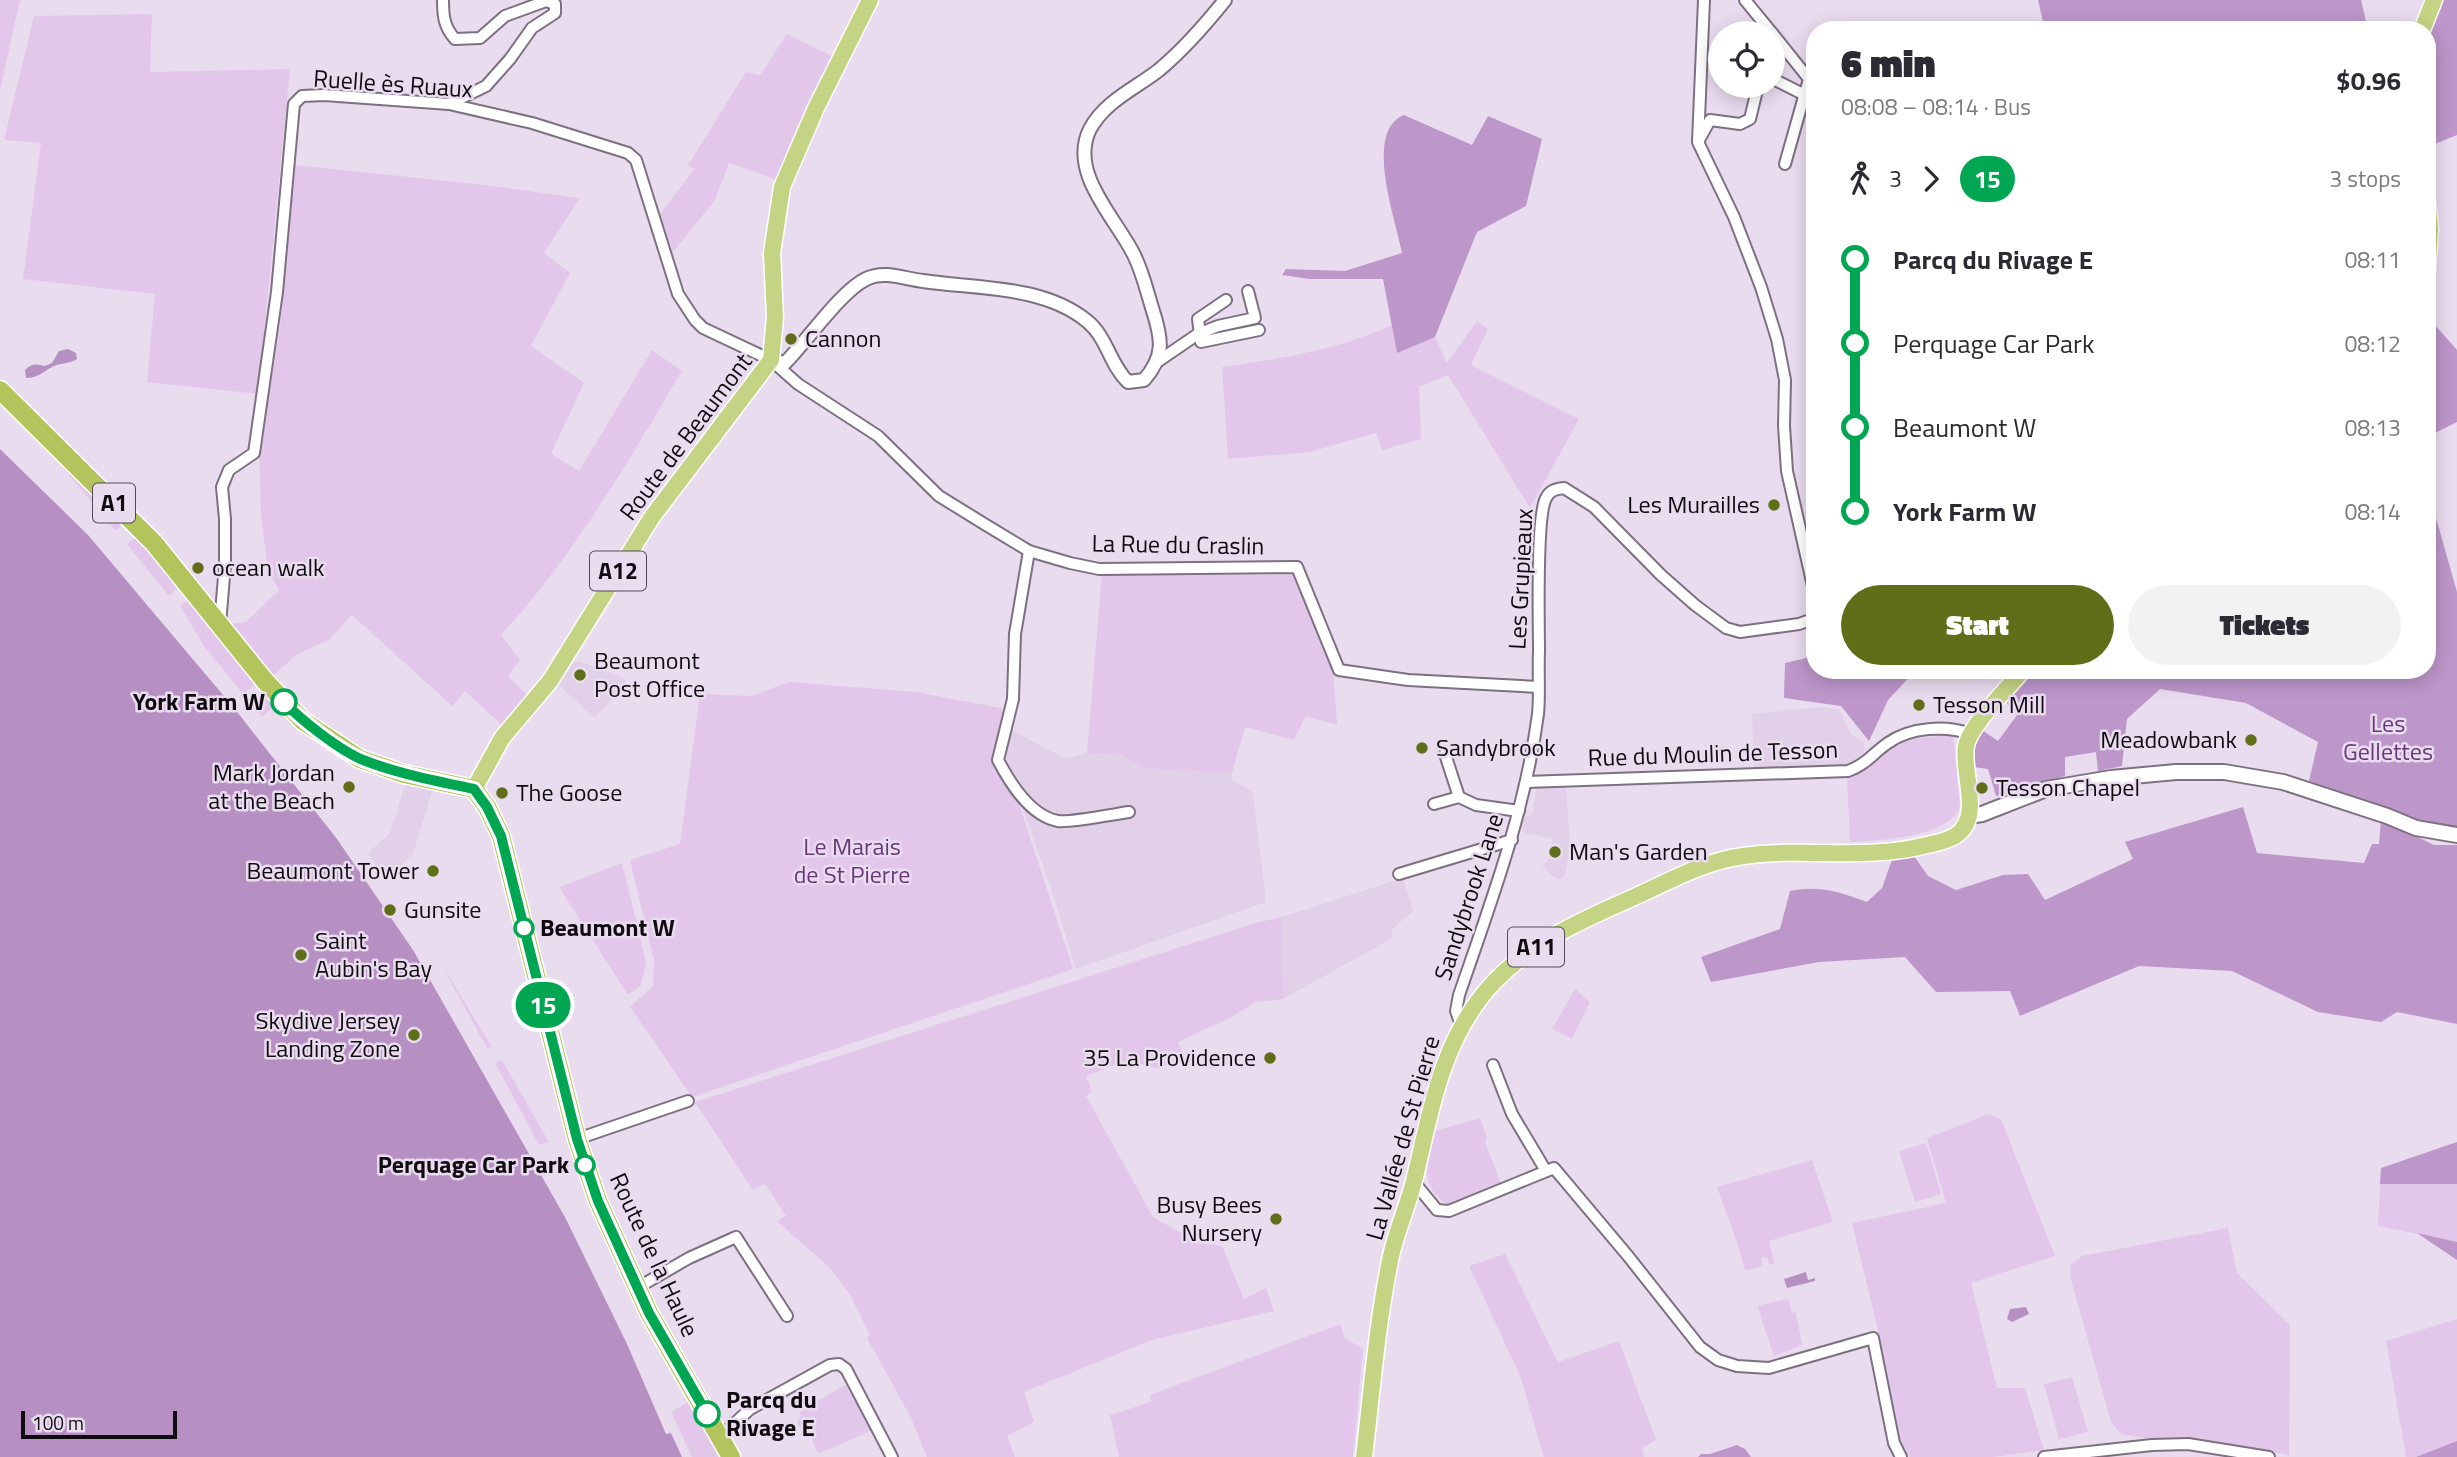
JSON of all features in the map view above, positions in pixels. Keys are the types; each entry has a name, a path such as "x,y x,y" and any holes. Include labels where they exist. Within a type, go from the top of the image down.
{"highway":[{"name":"A1","path":"0,390 154,542 286,704 303,721 360,759 404,774 474,789"},
{"name":"Route de la Haule","path":"474,789 487,807 501,836 577,1139 602,1213 637,1288 731,1457"}],"main road":[{"name":"Route de Beaumont","path":"474,789 502,738 550,681 652,517 771,360 775,317 772,253 782,187 804,134 870,0"},
{"path":"2425,21 2430,2"},
{"path":"2015,679 1966,744 1969,816 1982,814 2046,789 2110,778 2163,773 2224,772 2283,782 2426,831 2457,835"},
{"name":"La Vallée de St Pierre","path":"1364,1457 1373,1367 1392,1255 1414,1182 1434,1097 1446,1059 1461,1025 1493,983 1509,967 1554,934 1696,869 1741,856 1909,850 1956,836 1969,816"}],"street":[{"path":"443,0 443,16 447,30 455,39 480,38 505,16 546,1 555,4 555,13 532,28 486,86 449,104"},
{"path":"1157,362 1161,346 1145,283 1135,256 1089,178 1085,159 1087,141 1090,129 1102,113 1193,39 1225,0"},
{"path":"1704,0 1698,142 1743,240 1777,339 1785,380 1787,471 1806,555"},
{"path":"1745,0 1761,21"},
{"path":"1785,50 1806,75"},
{"path":"1785,85 1805,96"},
{"path":"1785,164 1806,92"},
{"name":"Ruelle ès Ruaux","path":"220,624 225,565 222,487 229,470 254,453 277,292 294,104 302,96 324,95 449,104 533,123 628,153 636,160 682,303 703,328 771,360"},
{"path":"1698,142 1710,120 1740,124 1750,119 1755,98"},
{"path":"771,360 785,363 863,280 875,275 887,275 1005,290 1045,299 1074,311 1098,331 1122,376 1128,382 1144,380 1157,362 1198,334 1255,318 1248,291"},
{"path":"1226,300 1198,319 1201,342 1259,330"},
{"name":"La Rue du Craslin","path":"771,360 798,384 878,436 939,496 1029,551 1099,569 1297,567 1339,670 1408,680 1538,687"},
{"name":"Les Grupieaux","path":"1526,782 1538,712 1543,508 1546,497 1553,490 1564,488 1574,492 1594,507 1661,575 1726,628 1740,632 1806,621"},
{"path":"1029,551 1015,634 1013,699 998,760 1012,787 1033,809 1058,821 1129,812"},
{"name":"Rue du Moulin de Tesson","path":"1526,782 1848,771 1870,760 1887,743 1907,733 1930,729 1960,730 1971,734"},
{"path":"1445,754 1459,797"},
{"name":"Sandybrook Lane","path":"1461,1025 1456,1011 1459,995 1512,840 1526,782"},
{"path":"1434,804 1459,797 1476,805 1519,811"},
{"path":"1399,874 1512,840"},
{"path":"1493,1065 1512,1114 1546,1171"},
{"path":"577,1139 688,1101"},
{"path":"1414,1182 1437,1210 1449,1211 1554,1168 1700,1347 1718,1360 1737,1366 1769,1367 1873,1338 1894,1443 1901,1457"},
{"path":"637,1288 689,1258 736,1237 787,1315"},
{"path":"720,1437 750,1409 826,1368 839,1364 846,1369 892,1457"},
{"path":"2045,1457 2152,1445 2188,1444 2269,1457"}],"shaded area":[{"path":"68,349 76,353 77,359 26,378 25,370 30,366 52,363 59,351"},
{"path":"0,449 88,535 234,708 337,839 413,950 566,1219 627,1344 666,1434 671,1433 682,1457 0,1457"},
{"path":"579,661 626,681 623,688 594,718 559,685 573,663"},
{"path":"1821,707 1840,710 1851,734 1864,742 1863,758 1849,764 1754,770 1752,714"},
{"path":"1012,730 1066,759 1087,753 1119,754 1144,768 1232,773 1232,780 1253,792 1266,902 1076,969 1053,894 1006,761"},
{"path":"407,778 434,785 413,854 388,877 384,876 368,853 390,833"},
{"path":"1566,786 1570,844 1586,861 1568,861 1564,878 1557,879 1542,867 1551,856 1552,839 1524,833 1522,827 1525,816 1532,815 1537,787"},
{"path":"1403,878 1413,911 1391,930 1393,938 1283,999 1282,917"},
{"path":"1806,1272 1808,1280 1815,1278 1815,1281 1787,1288 1784,1279"},
{"path":"2026,1307 2029,1314 2012,1322 2007,1319 2010,1309"}],"green space":[{"path":"0,0 20,0 0,90"},
{"path":"2038,0 2361,0 2366,21 2043,21"},
{"path":"2442,0 2457,0 2457,135 2436,143 2436,21 2433,21"},
{"path":"152,14 150,72 290,69 258,394 147,382 155,294 23,279 41,143 4,140 34,16"},
{"path":"787,34 836,58 778,180 729,163 715,200 673,252 660,214 694,169 688,165 746,72 760,75"},
{"path":"1404,115 1472,145 1488,116 1542,139 1526,206 1477,232 1435,337 1397,353 1383,279 1310,279 1282,275 1286,269 1345,271 1402,253 1385,178 1384,157 1386,139 1392,124"},
{"path":"294,165 580,198 544,253 570,273 531,346 584,383 551,454 579,471 652,350 682,371 576,541 501,635 520,660 508,676 529,697 504,727 465,691 452,706 352,615 329,640 296,655 271,678 227,624 246,622 279,590 268,572 261,514 259,452 280,327"},
{"path":"1477,321 1488,329 1471,365 1579,419 1530,508 1448,375 1419,387 1421,439 1382,450 1376,433 1310,452 1228,459 1222,367 1287,357 1329,347 1391,325 1397,353 1435,337 1447,363"},
{"path":"2436,326 2457,350 2457,422 2436,432"},
{"path":"68,461 127,519 116,531 63,468"},
{"name":"Les Gellettes","path":"2436,518 2457,592 2457,829 2424,824 2309,781 2318,742 2246,703 2160,689 2127,719 2122,766 2098,771 2096,752 2065,757 2065,776 1996,796 1988,769 1973,767 1973,747 1982,730 1998,741 2017,715 2005,701 2025,679 2436,679"},
{"path":"139,534 182,582 169,596 127,544"},
{"path":"1102,574 1295,575 1333,669 1337,725 1306,716 1294,740 1245,727 1232,773 1144,768 1119,754 1087,753"},
{"path":"193,595 258,682 243,694 204,646 180,606"},
{"path":"1806,658 1806,679 1908,679 1888,700 1869,741 1841,706 1784,698 1785,663"},
{"name":"Le Marais de St Pierre","path":"789,682 916,692 1006,709 993,763 1019,804 1073,969 692,1097 630,1007 653,986 654,960 630,860 680,844 700,694 751,696"},
{"path":"264,690 276,705 262,717 251,700"},
{"path":"1953,734 1960,807 1953,817 1928,831 1850,842 1847,776 1868,769 1902,740"},
{"path":"2243,807 2257,853 2364,863 2372,844 2379,844 2381,819 2434,845 2457,845 2457,1024 2397,1012 2381,1022 2318,1012 2232,971 2139,966 2020,1016 2010,991 1936,992 1905,957 1819,962 1711,982 1701,957 1780,929 1790,891 1821,889 1867,902 1882,888 1893,857 1914,856 1928,876 1956,890 2003,875 2028,874 2045,900 2133,859 2125,842"},
{"path":"622,863 646,962 641,985 628,995 559,887"},
{"path":"1282,917 1283,999 1256,1002 1230,1018 1178,1042 1184,1057 1158,1069 1127,1060 1086,1076 1092,1091 1086,1096 1153,1217 1199,1243 1222,1246 1244,1299 1266,1288 1274,1311 1152,1340 1024,1392 1034,1422 1007,1436 1015,1457 927,1457 911,1418 867,1338 870,1335 850,1295 831,1269 777,1221 786,1216 765,1184 752,1189 695,1102 1259,922"},
{"path":"440,962 492,1047 487,1048"},
{"path":"1575,989 1590,1002 1572,1039 1552,1029"},
{"path":"502,1060 549,1142 539,1145 495,1063"},
{"path":"1989,1114 2001,1119 2055,1256 1971,1283 1997,1388 2025,1388 2044,1450 1993,1457 1910,1457 1896,1426 1878,1329 1852,1223 1946,1203 1927,1138"},
{"path":"1480,1118 1487,1138 1485,1142 1501,1184 1450,1206 1433,1191 1427,1173 1434,1131"},
{"path":"2457,1142 2457,1184 2380,1184 2381,1168"},
{"path":"1926,1143 1941,1194 1915,1202 1899,1151"},
{"path":"1812,1160 1833,1222 1769,1241 1774,1263 1769,1265 1767,1257 1761,1258 1762,1266 1745,1271 1717,1187"},
{"path":"2380,1184 2457,1184 2457,1242 2378,1226"},
{"path":"2228,1228 2237,1273 2290,1325 2289,1455 2196,1438 2150,1439 2121,1434 2111,1422 2071,1280 2070,1265 2082,1256"},
{"path":"2417,1233 2457,1242 2457,1260"},
{"path":"1505,1254 1558,1362 1619,1341 1656,1440 1642,1448 1644,1457 1544,1457 1520,1376 1469,1266"},
{"path":"1788,1299 1792,1313 1796,1312 1802,1345 1774,1356 1757,1306"},
{"path":"2457,1319 2457,1441 2416,1457 2406,1457 2386,1341"},
{"path":"1340,1324 1345,1338 1363,1349 1353,1457 1119,1457 1110,1415 1151,1402 1150,1395"},
{"path":"2072,1377 2088,1432 2059,1439 2044,1384"},
{"path":"845,1385 873,1430 818,1454 810,1434 797,1422 801,1416 799,1412"},
{"path":"690,1401 719,1457 692,1457 671,1412"},
{"path":"2457,1441 2457,1457 2416,1457"},
{"path":"1737,1445 1745,1449 1751,1457 1698,1457 1701,1454 1710,1454"}],"bus line":[{"name":"15","path":"284,702 303,721 360,759 404,774 474,789 487,807 501,836 577,1139 598,1201 649,1313 707,1414"}],"place":[{"name":"Cannon","path":"791,339"},
{"name":"Les Murailles","path":"1774,505"},
{"name":"ocean walk","path":"198,568"},
{"name":"Beaumont Post Office","path":"580,675"},
{"name":"York Farm W","path":"284,702"},
{"name":"Tesson Mill","path":"1919,705"},
{"name":"Meadowbank","path":"2251,740"},
{"name":"Sandybrook","path":"1422,748"},
{"name":"Mark Jordan at the Beach","path":"349,787"},
{"name":"Tesson Chapel","path":"1982,788"},
{"name":"The Goose","path":"502,793"},
{"name":"Man's Garden","path":"1555,852"},
{"name":"Beaumont Tower","path":"433,871"},
{"name":"Gunsite","path":"390,910"},
{"name":"Beaumont W","path":"524,928"},
{"name":"Saint Aubin's Bay","path":"301,955"},
{"name":"Skydive Jersey Landing Zone","path":"414,1035"},
{"name":"35 La Providence","path":"1270,1058"},
{"name":"Perquage Car Park","path":"585,1165"},
{"name":"Busy Bees Nursery","path":"1276,1219"},
{"name":"Parcq du Rivage E","path":"707,1414"}]}
